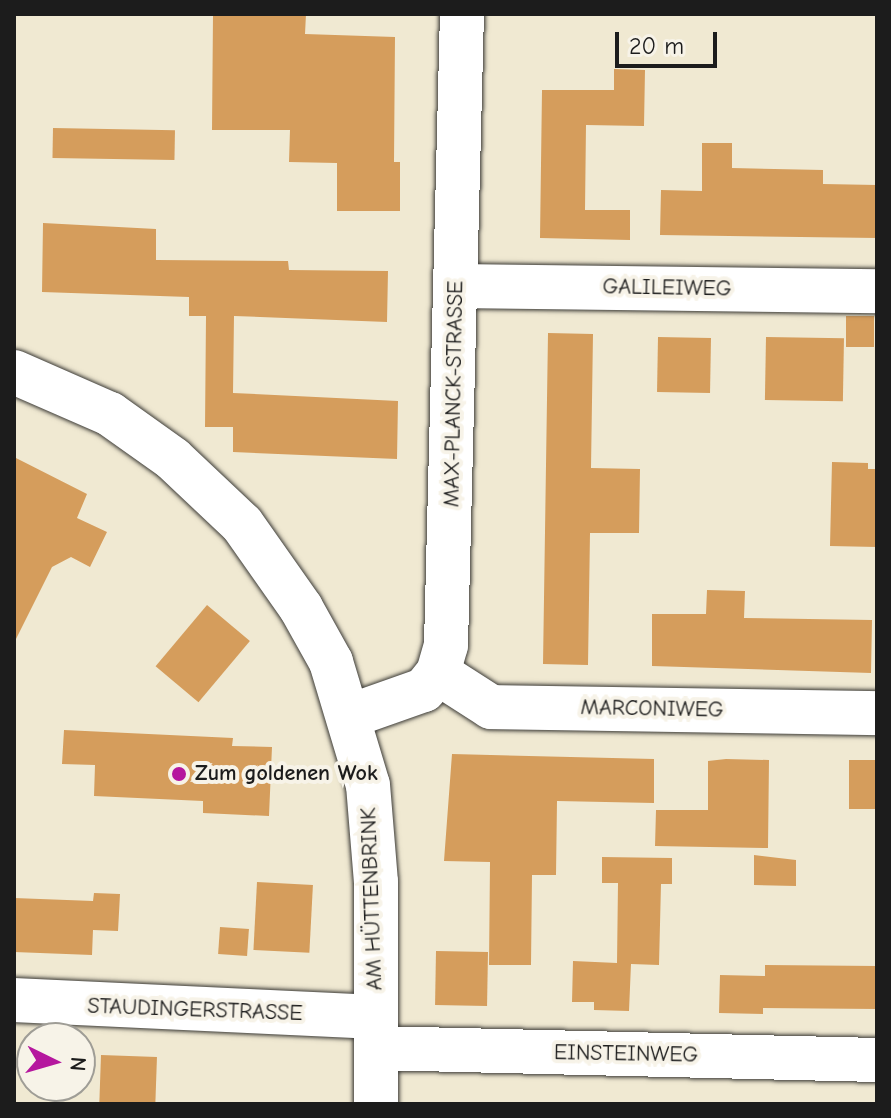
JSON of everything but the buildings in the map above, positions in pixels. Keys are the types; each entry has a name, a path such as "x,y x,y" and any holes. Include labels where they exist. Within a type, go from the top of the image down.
{"street":[{"name":"MAX-PLANCK-STRASSE","path":"438,673 449,617 462,14"},
{"name":"GALILEIWEG","path":"457,286 877,291"},
{"name":"AM HÜTTENBRINK","path":"14,372 110,414 173,459 242,524 301,608 331,662 350,716 370,813 376,1104"},
{"name":"MARCONIWEG","path":"438,673 491,707 877,713"},
{"path":"350,716 405,700 424,690 438,673"},
{"name":"STAUDINGERSTRASSE","path":"14,1000 376,1032"},
{"name":"EINSTEINWEG","path":"376,1032 877,1060"}],"place":[{"name":"Zum goldenen Wok","path":"179,774"}]}
